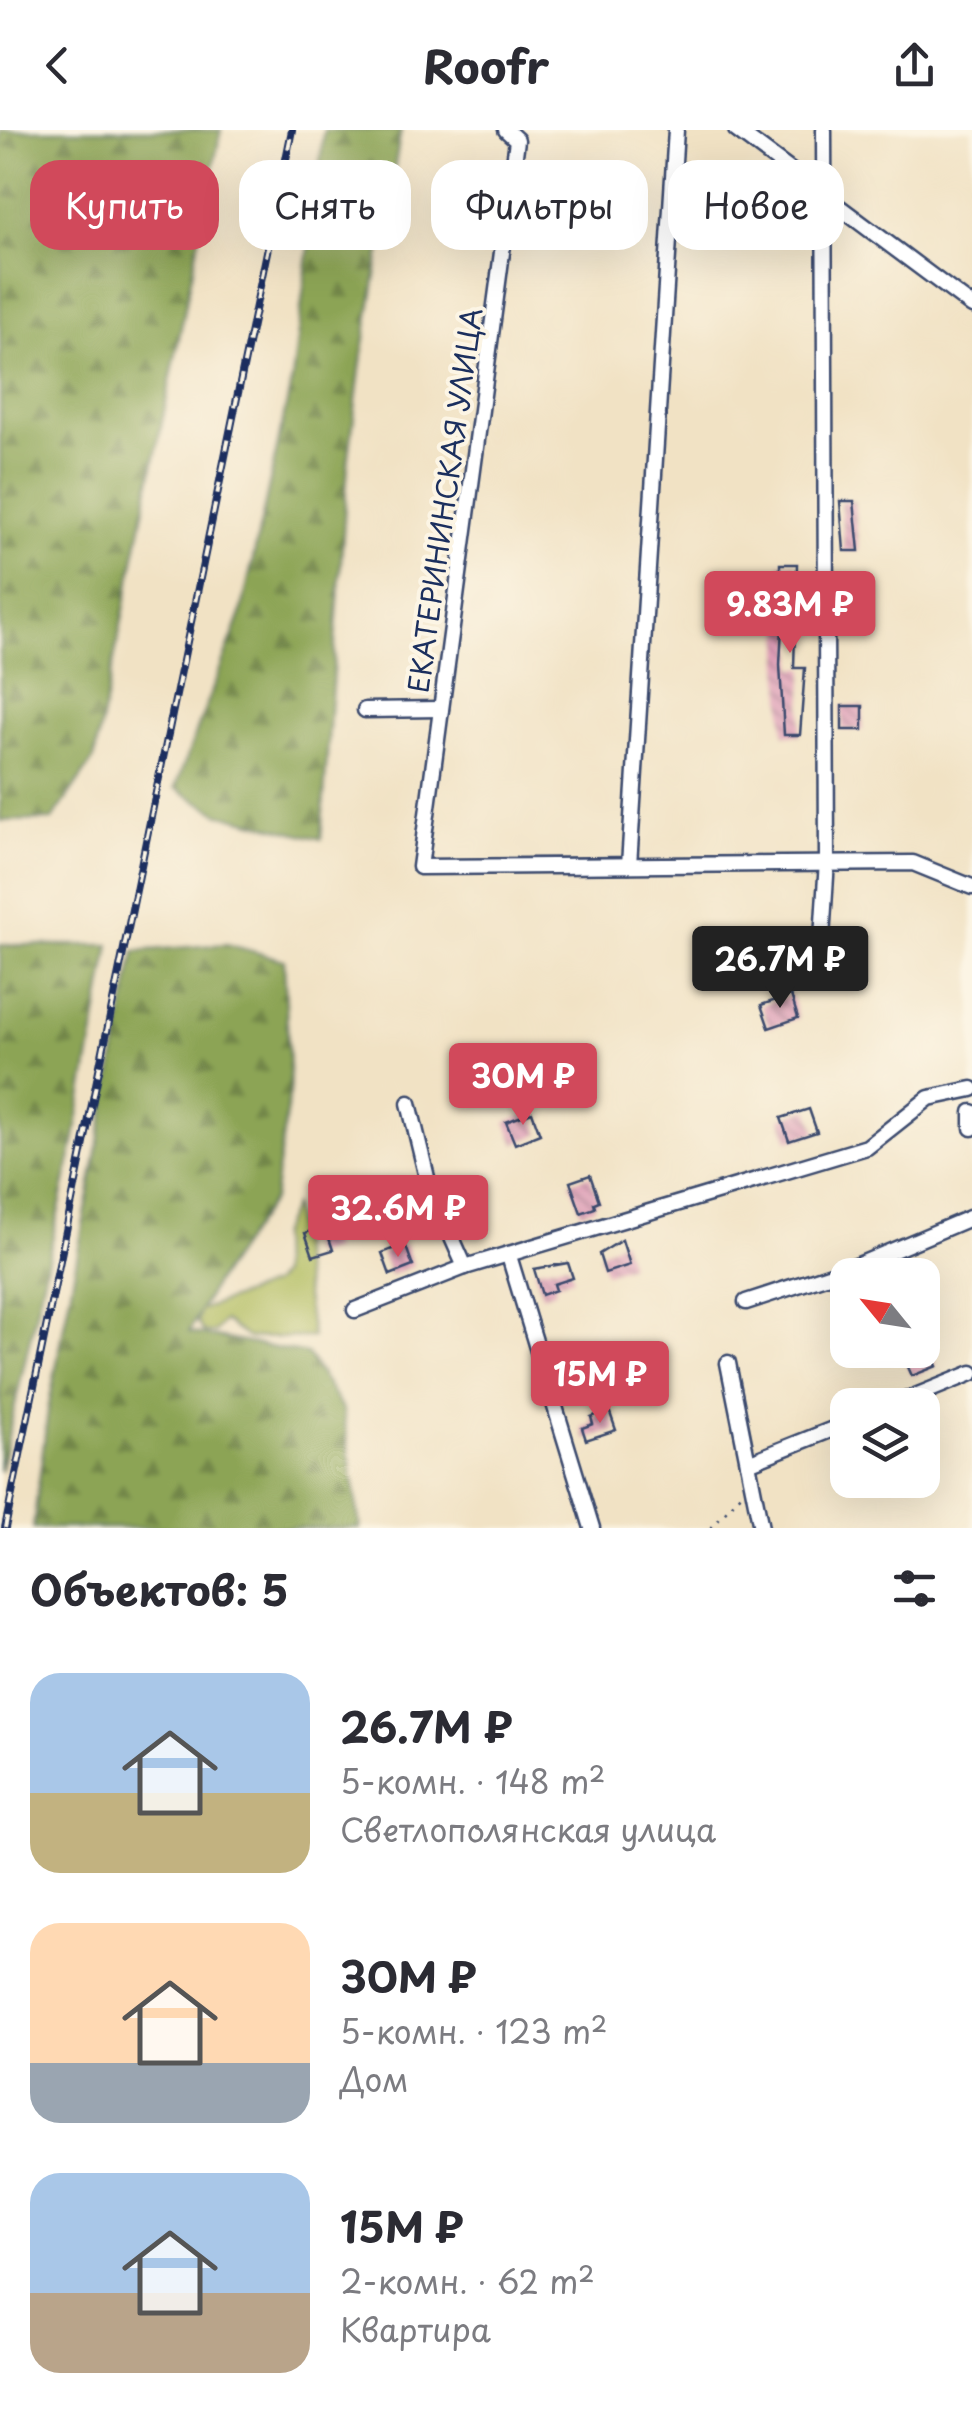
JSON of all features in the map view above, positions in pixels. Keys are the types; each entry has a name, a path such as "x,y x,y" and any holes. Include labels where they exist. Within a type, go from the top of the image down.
{"street":[{"path":"676,130 628,865 913,863 972,887"},
{"path":"736,130 776,160"},
{"path":"823,160 824,130"},
{"name":"ЕКАТЕРИНИНСКАЯ УЛИЦА","path":"512,135 420,867 628,865"},
{"path":"844,211 972,306"},
{"path":"820,968 827,862 822,250"},
{"path":"366,710 441,709"},
{"path":"356,1310 465,1267 744,1180 866,1147 929,1098 972,1089"},
{"path":"409,1103 429,1186 465,1267"},
{"path":"971,1127 972,1112"},
{"path":"746,1302 856,1266 972,1217"},
{"path":"509,1256 592,1528"},
{"path":"728,1363 761,1528"},
{"path":"935,1388 972,1373"},
{"path":"748,1463 830,1430"}],"path":[{"path":"710,1528 741,1496 747,1485 748,1463"}],"green space":[{"path":"0,130 221,130 215,160 30,160 30,250 197,250 94,759 52,820 0,821"},
{"path":"324,130 401,130 396,160 320,160"},
{"path":"309,250 380,250 348,464 321,839 220,814 175,788 241,614 292,379"},
{"path":"227,944 284,960 290,1089 273,1199 215,1283 189,1332 307,1354 343,1410 360,1528 33,1528 48,1410 135,951"},
{"path":"0,945 110,945 74,1143 0,1472"},
{"path":"293,1206 312,1337 248,1338 224,1321 215,1332 203,1332 197,1322 200,1310 273,1284 280,1274 279,1235"}],"building":[{"path":"840,501 854,501 859,551 844,551"},
{"path":"780,564 797,564 794,668 805,668 800,735 784,735 780,665 784,586 780,586"},
{"path":"842,706 863,706 863,730 842,730"},
{"path":"791,995 798,1018 769,1028 761,1005"},
{"path":"809,1109 817,1132 789,1141 781,1118"},
{"path":"532,1112 540,1134 515,1144 506,1122"},
{"path":"590,1175 599,1201 594,1203 595,1208 581,1213 570,1182"},
{"path":"325,1226 333,1250 313,1256 305,1233"},
{"path":"622,1240 630,1265 605,1273 599,1254"},
{"path":"405,1244 413,1266 390,1275 382,1253"},
{"path":"568,1263 573,1278 554,1284 556,1290 542,1295 534,1269"},
{"path":"583,1365 589,1386 566,1393 560,1372"},
{"path":"908,1368 932,1368 912,1376"},
{"path":"609,1410 616,1430 586,1440 582,1428 593,1424 591,1417"}],"railway":[{"path":"5,1528 292,130"}]}
